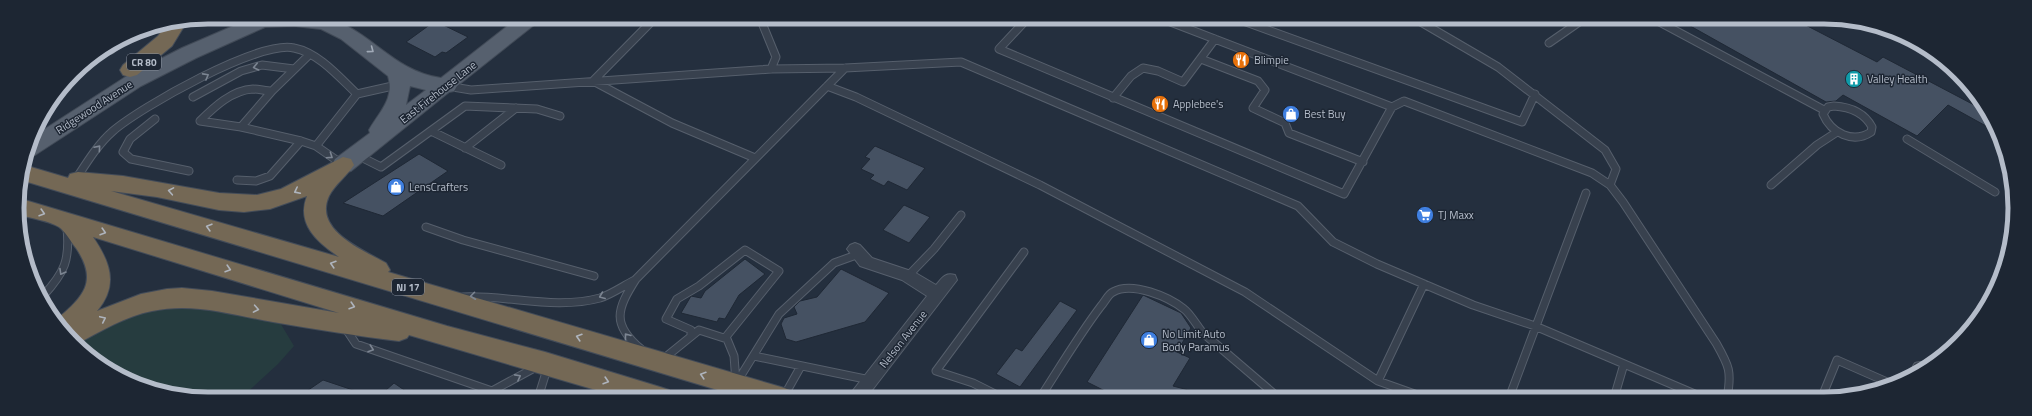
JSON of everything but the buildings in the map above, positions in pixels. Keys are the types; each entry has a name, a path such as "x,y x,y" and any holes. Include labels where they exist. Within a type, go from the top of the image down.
{"highway":[{"path":"130,70 164,41 174,28"},
{"path":"29,175 132,185 226,202 252,204 271,201 291,194 354,157"},
{"path":"354,157 331,177 318,196 314,208 316,225 334,242 399,284"},
{"name":"NJ 17","path":"29,175 762,392"},
{"path":"24,207 448,336 547,363 641,392"},
{"path":"66,220 92,253 100,271 97,291 90,303 67,326"},
{"path":"74,334 127,309 152,301 170,299 213,301 343,325 448,336"}],"main road":[{"name":"Ridgewood Avenue","path":"40,134 130,70 207,33 242,24"},
{"name":"Ridgewood Avenue","path":"40,134 162,66 253,24"},
{"path":"327,24 352,37 397,76 447,86"},
{"name":"East Firehouse Lane","path":"354,157 447,86 523,24"},
{"path":"354,157 393,110 400,97 397,76"}],"street":[{"path":"857,251 866,262 908,276 938,294"},
{"name":"Nelson Avenue","path":"861,392 949,280"}],"lane":[{"path":"593,81 649,24"},
{"path":"762,24 776,57 771,69"},
{"path":"1022,24 999,49 1344,194 1392,107 1404,101 1592,172 1610,185 1729,366 1730,382 1728,392"},
{"path":"1176,24 1392,107"},
{"path":"1252,24 1522,122 1535,94"},
{"path":"1424,24 1498,67 1535,94 1605,150 1616,169 1610,185"},
{"path":"1549,42 1576,24"},
{"path":"1663,24 1824,110 1834,106 1850,108 1865,116 1872,127 1871,132 1862,137 1854,137 1837,132 1827,123 1823,114 1824,110"},
{"path":"1114,98 1134,72 1141,67 1151,68 1183,82 1215,39"},
{"path":"76,180 93,154 113,131 143,110 225,65 281,47 292,47 310,54 357,94"},
{"path":"240,127 272,91 310,54"},
{"path":"1200,59 1258,80 1265,90 1253,108 1285,123 1289,133 1363,162"},
{"path":"447,86 471,90 771,69 845,68 961,62 1298,206 1333,242 1377,264 1473,305 1535,326 1690,392"},
{"path":"193,97 241,71 262,66 294,69"},
{"path":"736,384 734,356 727,339 699,330 659,361 633,344 621,328 618,315 622,300 636,279 845,68"},
{"path":"316,146 357,94 397,76"},
{"path":"593,81 624,100 726,147 755,158"},
{"path":"827,86 856,97 1014,172 1245,292 1378,381 1409,392"},
{"path":"272,91 254,89 240,92 210,109 200,121 240,127 301,141 354,157 380,167 465,106 537,109 560,116"},
{"path":"465,148 516,108"},
{"path":"155,119 130,139 123,152 131,159 189,171"},
{"path":"431,131 501,165"},
{"path":"1771,185 1817,145 1837,132"},
{"path":"1907,139 1951,164 1995,192"},
{"path":"237,180 256,181 270,176 301,141"},
{"path":"1511,392 1586,193"},
{"path":"908,276 934,249 961,215"},
{"path":"45,293 64,271 70,252 66,220"},
{"path":"426,227 464,240 594,276"},
{"path":"691,336 691,330 666,319 677,299 699,286 745,250 779,271 725,338"},
{"path":"736,384 778,314 834,263 857,251"},
{"path":"991,392 973,383 936,371 1024,252"},
{"path":"449,299 482,295 555,304 600,298 636,279"},
{"path":"1378,381 1424,284"},
{"path":"1044,392 1094,315 1112,292 1127,287 1138,288 1174,302 1186,310 1193,322 1203,333 1272,392"},
{"path":"343,325 356,344 492,391 547,363"},
{"path":"754,356 870,380"},
{"path":"1824,392 1837,360 1885,381"},
{"path":"540,392 547,363"},
{"path":"1616,392 1624,364"},
{"path":"786,392 801,366"}],"green space":[{"path":"173,305 216,310 279,321 294,346 278,364 247,392 196,392 160,386 138,378 116,367 96,354 81,341 130,317"}],"place":[{"name":"Blimpie","path":"1241,60"},
{"name":"Valley Health","path":"1854,79"},
{"name":"Applebee's","path":"1160,104"},
{"name":"Best Buy","path":"1291,114"},
{"name":"LensCrafters","path":"396,187"},
{"name":"TJ Maxx","path":"1425,215"},
{"name":"No Limit Auto Body Paramus","path":"1149,340"}]}
